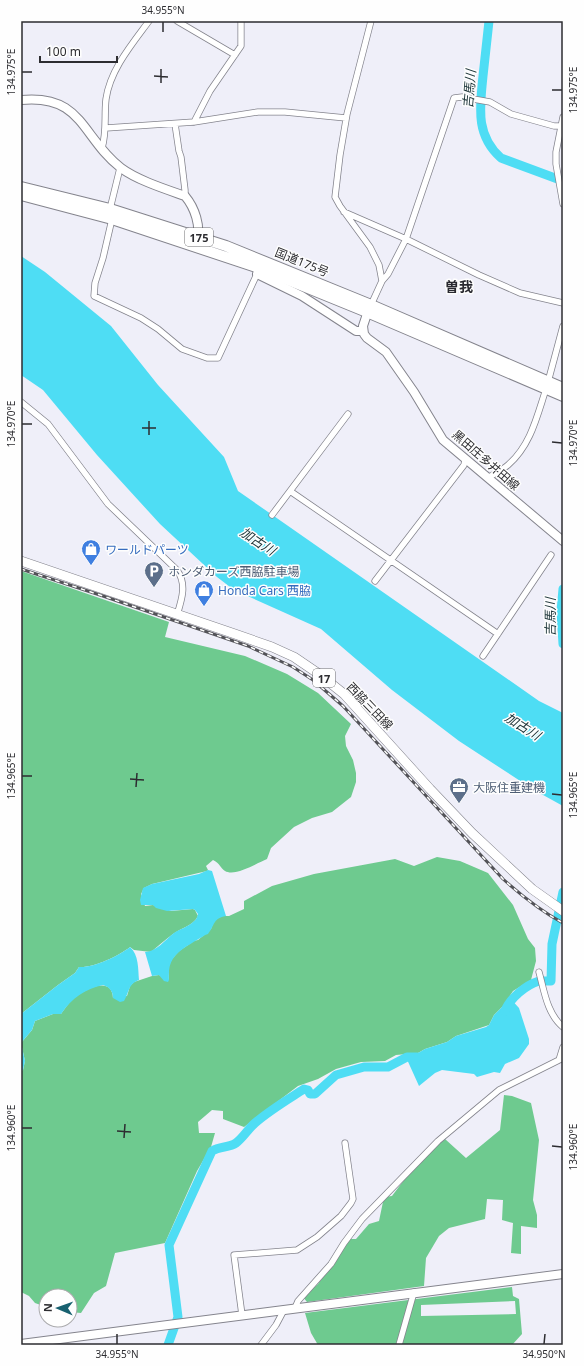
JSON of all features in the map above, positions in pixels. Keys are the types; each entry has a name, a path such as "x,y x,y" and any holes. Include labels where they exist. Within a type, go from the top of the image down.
{"highway":[{"name":"国道175号","path":"21,187 111,214 196,242 258,271 369,308"},
{"name":"国道175号","path":"21,195 111,214"},
{"name":"国道175号","path":"196,242 226,246 547,385 563,396"},
{"name":"国道175号","path":"547,385 563,388"}],"main road":[{"name":"西脇三田線","path":"21,561 272,647 294,657 319,674 344,694 472,833 532,889 561,909"}],"street":[{"path":"102,148 106,128 106,100 113,77 122,60 149,21"},
{"path":"176,21 235,55"},
{"path":"194,122 210,91 240,46 241,21"},
{"path":"371,21 346,118 340,155 336,197 344,212 370,247 379,265 382,281"},
{"path":"363,331 363,326 369,308 382,281 388,274 406,239 454,98 462,97 490,102 511,114 554,126 561,126"},
{"path":"21,100 37,98 49,100 69,109 81,121 120,168 132,175 185,196 196,217 198,227 196,242"},
{"path":"106,128 175,124 258,112 285,112 346,118"},
{"path":"563,117 556,152 556,168 563,204"},
{"path":"175,124 181,157 185,196"},
{"path":"120,168 103,258 95,283 94,296 141,318 158,329 182,349 192,354 207,358 218,358 258,271"},
{"path":"344,212 406,239 479,275 520,293 563,303"},
{"name":"黒田庄多井田線","path":"258,271 302,296 356,331 363,331 367,338 386,352 404,377 444,440 465,460 563,541"},
{"path":"488,478 507,466 519,454 530,437 547,385 563,326"},
{"path":"21,402 48,424 108,504 181,575 184,588 181,604 177,614"},
{"path":"272,515 348,414"},
{"path":"375,581 464,465 465,460"},
{"path":"290,491 498,634"},
{"path":"483,656 551,554"},
{"path":"539,972 551,1013 563,1027"},
{"path":"295,1308 298,1300 331,1264 344,1243 362,1219 438,1141 499,1090 561,1059 563,1047"},
{"path":"242,1315 234,1255 297,1250 317,1237 341,1216 351,1203 352,1199 345,1143"},
{"path":"21,1344 55,1342 242,1315 563,1274"},
{"path":"399,1345 414,1292"},
{"path":"261,1345 276,1325 284,1310"}],"green space":[{"path":"21,571 169,622 165,637 245,656 287,674 318,693 351,724 345,736 346,746 353,760 356,773 356,782 351,797 332,812 312,818 294,827 271,848 267,859 240,871 234,872 223,870 218,863 213,860 206,866 207,871 152,884 144,888 141,894 145,906 153,905 171,911 193,909 198,916 193,922 173,934 151,952 134,950 130,947 106,961 91,966 79,967 75,973 21,1014"},
{"path":"437,857 460,861 488,873 513,905 528,939 535,948 536,961 531,980 513,991 503,1006 494,1015 489,1025 456,1036 447,1042 425,1049 418,1053 396,1055 385,1061 361,1062 336,1069 318,1079 298,1086 244,1127 223,1119 223,1111 212,1110 198,1122 199,1133 215,1133 211,1147 197,1171 165,1243 115,1253 106,1286 94,1293 81,1313 78,1313 78,1288 38,1288 38,1304 29,1296 21,1292 21,1071 23,1070 25,1061 21,1043 32,1030 35,1021 53,1014 61,1014 75,997 94,987 105,986 109,988 112,992 113,998 127,996 130,986 134,982 152,976 159,975 169,980 168,968 172,959 179,951 193,941 198,940 211,929 214,921 221,916 229,916 244,909 244,901 272,886 314,874 395,859 414,866"},
{"path":"504,1095 512,1096 531,1103 539,1140 533,1200 537,1215 537,1228 521,1226 521,1254 511,1253 513,1223 502,1220 503,1200 487,1199 485,1219 449,1228 439,1236 426,1258 424,1286 307,1302 303,1297 318,1284 350,1239 356,1239 369,1224 379,1221 384,1197 392,1196 419,1160 445,1139 466,1158 500,1130"},
{"path":"512,1287 513,1296 519,1299 522,1334 512,1345 318,1345 311,1333 305,1313","holes":["515,1301 516,1314 421,1316 421,1305"]}],"water":[{"name":"加古川","path":"21,256 45,272 111,326 158,385 224,457 238,491 539,701 563,713 563,806 534,790 459,741 392,690 321,629 234,590 217,577 160,524 97,455 43,390 21,375"},
{"path":"208,870 212,871 226,916 216,920 208,934 187,946 174,957 170,964 168,982 164,981 159,975 152,976 145,952 157,948 174,933 191,924 196,920 198,914 193,909 167,911 156,908 153,905 141,905 140,900 143,888 152,884 199,874"},
{"path":"130,947 133,950 138,962 139,980 131,986 124,1001 120,1002 113,998 111,990 103,985 90,989 74,999 61,1014 53,1014 35,1021 32,1030 21,1043 21,1014 75,973 79,967 91,966 106,961"},
{"path":"509,997 519,1008 529,1039 529,1044 519,1058 505,1064 500,1073 494,1072 477,1077 474,1074 442,1070 435,1073 419,1086 405,1055 418,1053 425,1049 447,1042 456,1036 486,1027"},
{"path":"21,1043 25,1061 23,1070 21,1071"}],"waterway":[{"name":"吉馬川","path":"489,21 481,110 481,120 487,140 501,158 563,181"},
{"name":"吉馬川","path":"563,589 561,612 563,644"},
{"path":"543,981 551,981 552,944 563,892"},
{"path":"505,1011 507,1006 519,993 539,981"},
{"path":"168,1345 178,1317 169,1245 212,1151 236,1143 252,1125 304,1089 308,1090 310,1094 315,1094 336,1075 364,1067 388,1067 407,1057 417,1057"}],"railway":[{"path":"21,569 248,646 293,667 313,680 343,706 503,879 532,903 563,923"}],"place":[{"name":"ワールドパーツ","path":"91,566"},
{"name":"ホンダカーズ西脇駐車場","path":"154,588"},
{"name":"Honda Cars 西脇","path":"204,607"},
{"name":"大阪住重建機","path":"459,804"}],"district":[{"name":"曽我","path":"459,286"}]}
